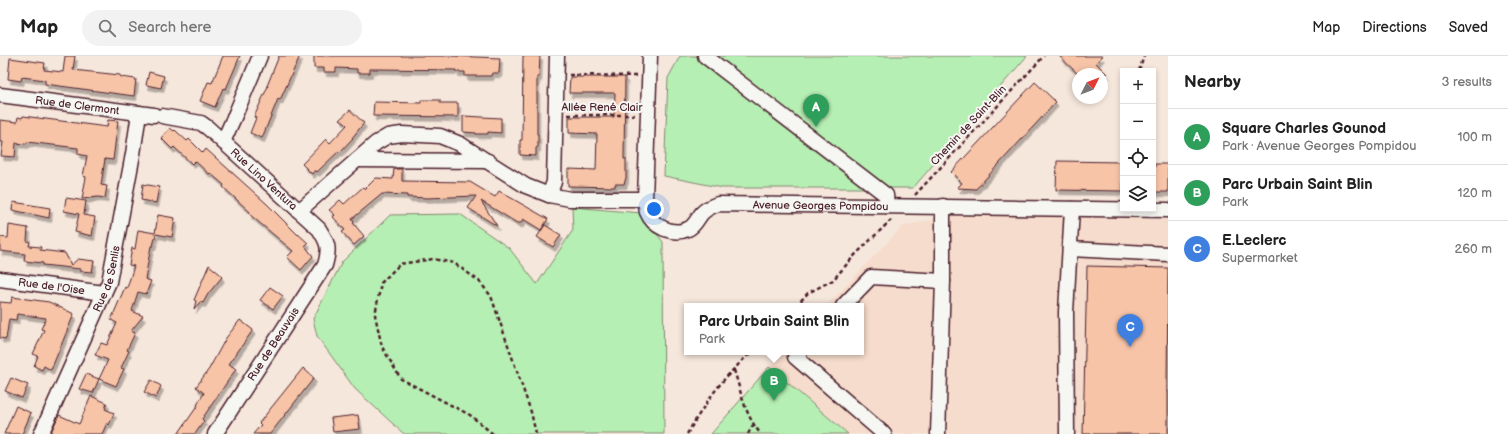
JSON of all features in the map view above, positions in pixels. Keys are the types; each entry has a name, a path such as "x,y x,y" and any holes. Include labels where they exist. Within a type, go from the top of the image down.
{"street":[{"path":"223,142 260,56"},
{"path":"549,195 554,182 557,56"},
{"name":"Avenue Georges Pompidou","path":"650,56 645,199 648,212 653,222 666,230 678,232 689,229 696,223 701,214 708,208 718,204 1168,210"},
{"path":"705,56 886,195 887,206"},
{"name":"Rue de Clermont","path":"0,95 158,115"},
{"name":"Rue de Senlis","path":"41,434 109,282 133,154 139,113"},
{"name":"Rue Lino Ventura","path":"158,115 201,123 299,211 376,143 388,136 402,134 440,136 460,144 526,186 549,195 570,199 645,199"},
{"path":"357,160 488,162"},
{"path":"938,434 943,281 943,206"},
{"path":"1067,434 1066,312 1072,209"},
{"name":"Rue de Beauvais","path":"215,434 325,265 328,253 327,242 319,229 299,211"},
{"path":"1070,249 1168,254"},
{"path":"846,303 871,276 943,281"},
{"name":"Rue de l'Oise","path":"0,279 104,293"},
{"path":"796,355 795,356 884,434"}],"path":[{"name":"Chemin de Saint-Blin","path":"799,303 808,293 833,280 855,255 905,206 1044,56"},
{"path":"1140,68 1144,56"},
{"path":"557,74 649,77"},
{"name":"Allée René Clair","path":"556,115 648,115"},
{"path":"493,434 470,415 401,379 382,347 375,315 381,283 400,264 433,259 454,263 480,281 491,296 531,412 536,434"},
{"path":"687,434 716,388 734,369 750,355"},
{"path":"734,369 745,405 753,425 760,434"},
{"path":"748,434 753,425"}],"shaded area":[{"path":"956,215 1168,219 1168,434 848,434 769,367 780,355 864,355 864,303 829,303 903,226"}],"green space":[{"path":"680,56 1027,56 913,188 723,188 664,176 668,78"},
{"path":"572,207 641,213 663,242 664,434 404,434 355,389 317,336 313,319 342,262 390,215 460,214 509,248 537,284 573,230"},
{"path":"769,367 848,434 711,434"}],"building":[{"path":"65,56 75,56 73,70 120,75 121,77 136,79 134,96 45,84 45,80 22,77 21,81 8,79 10,58 45,63 44,70 63,72"},
{"path":"223,56 240,56 226,89 223,88 215,107 200,101 208,82 212,83"},
{"path":"279,56 300,56 280,100 278,99 262,138 250,133 256,118 254,117"},
{"path":"314,56 451,56 500,58 499,73 492,73 491,76 465,76 465,72 456,72 456,70 370,69 370,73 357,73 357,69 336,68 336,72 324,72 324,68 314,68"},
{"path":"523,56 540,56 539,77 537,77 538,147 536,148 536,156 520,155 520,140 522,140"},
{"path":"1059,56 1102,56 1096,63 1101,68 1072,68"},
{"path":"149,72 164,76 161,88 146,85"},
{"path":"570,77 625,77 624,159 626,159 626,178 624,184 615,184 615,187 568,186 568,169 596,170 597,134 569,133 569,117 614,117 615,93 569,93"},
{"path":"1035,82 1056,102 976,189 957,188 962,183 951,172"},
{"path":"421,100 440,100 440,103 458,103 458,117 373,116 374,102 421,103"},
{"path":"350,110 364,123 340,152 339,151 317,172 315,170 312,174 302,164 326,139 330,143 347,125 340,119"},
{"path":"23,116 107,127 108,120 118,121 113,160 105,159 101,185 107,186 105,198 98,197 82,199 86,177 83,176 87,156 78,154 78,148 27,142 26,144 16,143 15,157 1,156 3,142 0,142 0,120 17,122 18,117 22,118"},
{"path":"463,116 501,118 501,133 488,132 488,134 476,134 463,132"},
{"path":"170,128 174,131 175,130 187,141 189,139 203,153 206,149 308,243 305,246 313,256 301,270 287,257 293,251 249,214 250,212 223,187 224,185 195,161 192,164 174,147 172,149 161,138"},
{"path":"1057,161 1120,162 1120,191 1056,190"},
{"path":"1156,164 1168,164 1168,192 1156,192"},
{"path":"394,169 402,169 402,181 470,182 495,197 499,191 548,219 541,230 523,219 521,223 517,223 481,201 497,226 468,208 476,196 427,198 407,197 407,195 382,194 352,219 354,222 353,223 364,236 354,245 342,232 345,230 333,217 335,215 329,210 340,200 344,204 363,187 365,189 376,178 393,179"},
{"path":"143,184 159,187 156,203 141,200"},
{"path":"66,198 86,201 84,215 95,217 92,236 75,232 79,214 64,211"},
{"path":"13,202 50,208 49,218 12,210"},
{"path":"158,215 175,218 172,237 156,234 153,246 151,246 145,279 151,281 146,294 138,292 132,311 143,316 131,331 135,333 121,368 124,369 116,386 99,379 108,360 95,355 101,343 107,345 117,323 111,320 125,287 127,288 134,266 129,265 132,248 135,249 138,230 155,233"},
{"path":"9,225 28,228 27,241 30,242 29,246 41,247 40,250 65,253 71,265 78,259 94,261 92,272 24,261 25,254 0,251 0,237 8,238"},
{"path":"545,225 561,235 553,247 537,237"},
{"path":"209,265 222,277 208,294 203,303 200,302 194,309 196,301 194,300"},
{"path":"1087,266 1168,268 1168,434 1083,434"},
{"path":"270,287 283,296 273,309 260,300"},
{"path":"12,297 49,302 74,314 51,370 44,366 42,370 34,366 38,356 33,354 44,330 41,329 46,318 17,314 16,320 9,319 6,339 0,338 0,302 11,303"},
{"path":"240,320 253,330 229,364 236,369 202,419 204,421 195,434 178,434 198,405 204,393 196,387 209,369 226,338"},
{"path":"303,368 314,378 270,434 253,434 261,425 259,423"},
{"path":"86,374 99,379 93,393 79,389"},
{"path":"11,378 28,385 22,398 5,391"},
{"path":"151,380 161,386 156,398 144,392"},
{"path":"91,396 107,403 105,409 114,413 109,425 107,423 102,434 50,434 59,415 79,424"},
{"path":"16,406 31,413 22,434 4,434"},
{"path":"358,415 360,429 333,432 331,418"}],"place":[{"name":"Square Charles Gounod","path":"816,127"},
{"name":"E.Leclerc","path":"1130,347"},
{"name":"Parc Urbain Saint Blin","path":"774,401"}]}
